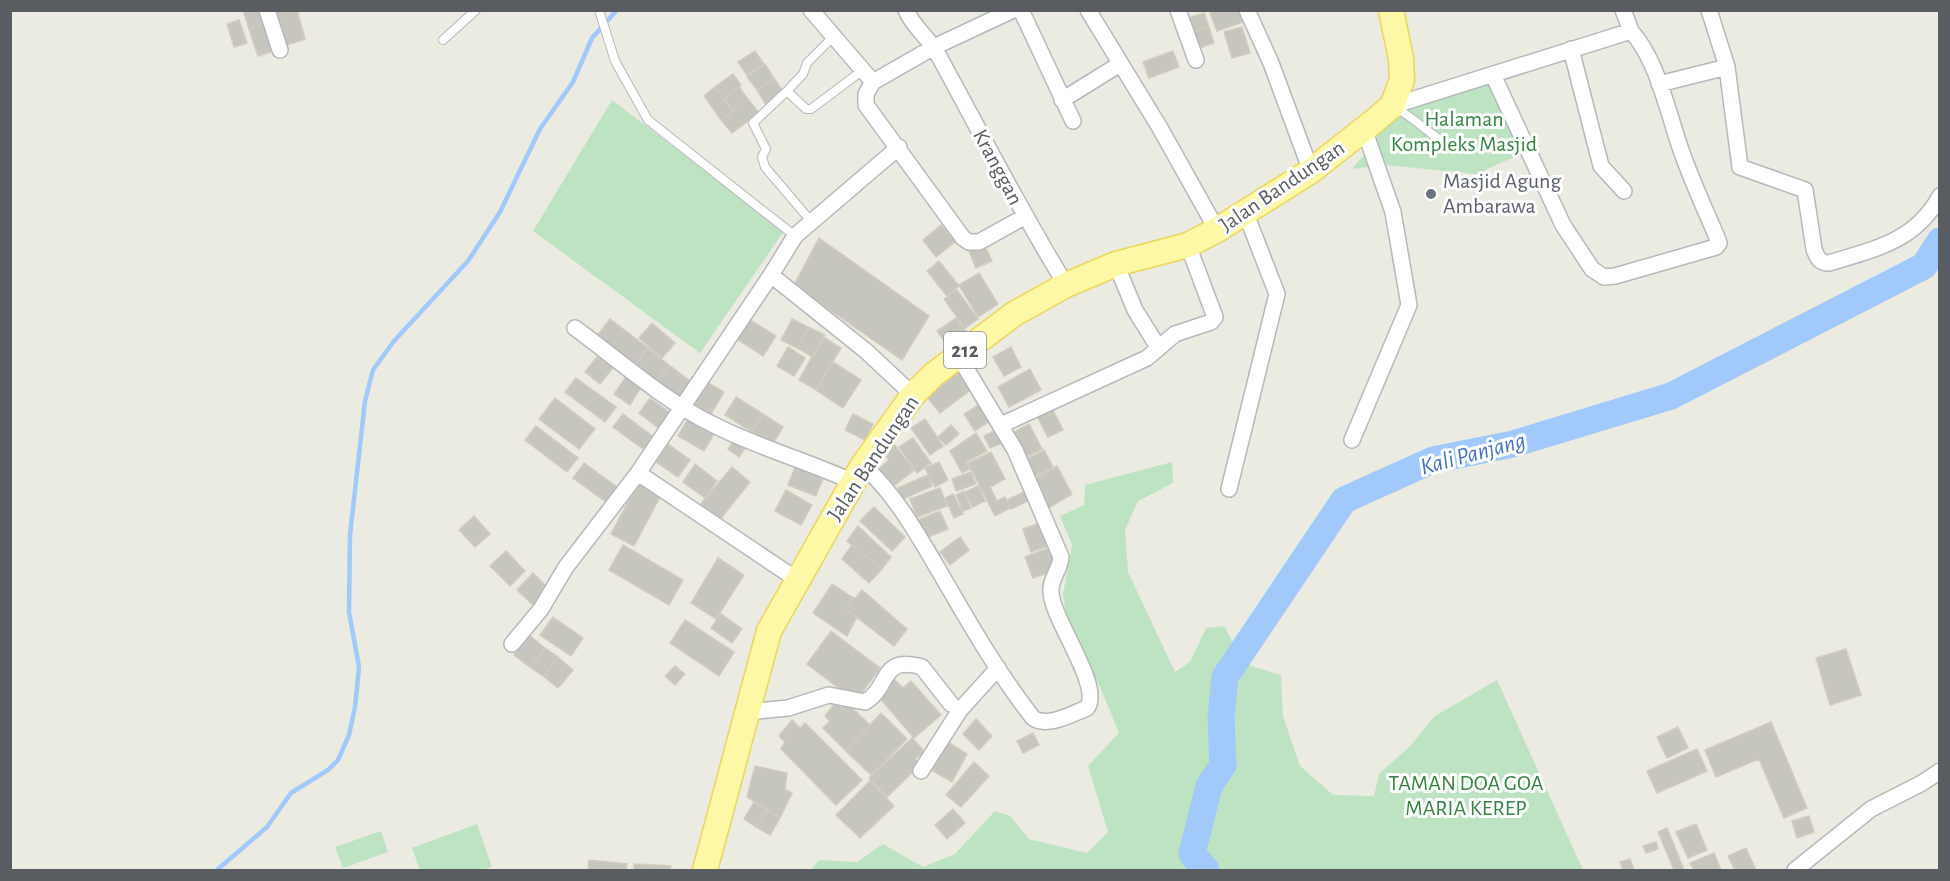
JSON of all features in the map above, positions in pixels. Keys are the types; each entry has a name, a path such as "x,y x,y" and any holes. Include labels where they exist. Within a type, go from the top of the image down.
{"main road":[{"path":"1391,10 1401,59 1402,80 1392,106"},
{"name":"Jalan Bandungan","path":"705,870 769,631 796,579 858,473 913,395 958,355 1014,314 1066,285 1116,264 1188,245 1217,230 1246,214 1311,171 1392,106"}],"street":[{"path":"267,10 280,50"},
{"path":"811,10 873,82"},
{"name":"Kranggan","path":"906,10 911,23 934,47 1024,217 1066,285"},
{"path":"1013,10 934,47 873,82 866,94 866,105 969,242 979,242 1024,217"},
{"path":"1021,10 1073,121"},
{"path":"1088,10 1217,230"},
{"path":"1178,10 1196,60"},
{"path":"1247,10 1271,63 1311,171"},
{"path":"1493,75 1563,225 1592,269 1604,276 1615,276 1716,247 1719,243 1693,183 1659,84 1638,39 1631,31 1623,10"},
{"path":"1708,10 1727,66 1740,167 1805,190 1814,249 1817,258 1823,263 1829,264 1892,244 1922,220 1940,196"},
{"path":"1392,106 1631,31"},
{"path":"1571,49 1601,166 1624,191"},
{"path":"1062,100 1120,64"},
{"path":"1659,84 1727,66"},
{"path":"1352,440 1409,305 1393,212 1364,129"},
{"path":"513,644 541,609 566,567 638,473 683,408 795,236 810,220 899,147"},
{"path":"1229,489 1277,294 1246,214"},
{"path":"1001,425 1147,358 1175,333 1212,322 1215,317 1188,245"},
{"path":"1116,264 1135,310 1158,347"},
{"path":"771,274 866,351 913,395"},
{"path":"575,328 683,408 747,440 817,465 858,473 885,485 998,668 1039,722 1048,722 1089,705 1090,694 1077,654 1059,623 1051,594 1051,580 1058,571 1061,557 1001,425 958,355"},
{"path":"638,473 796,579"},
{"path":"747,712 788,708 829,695 865,702 871,698 886,673 901,664 922,667 951,704"},
{"path":"921,771 960,710 998,668"},
{"path":"1802,869 1871,809 1922,783 1940,771"}],"lane":[{"path":"443,40 476,10"},
{"path":"598,10 615,61 648,120 795,236"},
{"path":"810,220 765,167 762,157 766,149 753,123 803,74 807,63 834,36"},
{"path":"787,91 806,109 812,109 863,70"},
{"path":"1392,106 1413,116 1434,138 1450,146"}],"green space":[{"name":"Halaman Kompleks Masjid","path":"1488,82 1521,154 1476,174 1385,165 1352,169 1370,148 1393,111"},
{"path":"612,100 784,231 700,353 533,231"},
{"name":"TAMAN DOA GOA MARIA KEREP","path":"1172,462 1173,483 1138,501 1125,530 1128,572 1175,672 1190,662 1206,628 1224,626 1245,664 1281,675 1283,716 1300,766 1333,795 1374,796 1379,774 1410,746 1435,716 1497,680 1583,870 811,870 819,860 857,862 883,844 923,867 955,854 995,811 1010,816 1029,839 1087,853 1108,832 1088,766 1119,733 1101,689 1068,626 1063,594 1072,545 1060,516 1084,505 1085,485"},
{"path":"477,824 492,867 481,870 420,870 412,848"},
{"path":"381,831 388,852 343,868 335,847"}],"building":[{"path":"243,10 263,10 268,23 249,29"},
{"path":"270,10 297,10 305,39 281,47"},
{"path":"1216,10 1239,10 1243,22 1217,31 1210,13"},
{"path":"1204,13 1209,27 1191,33 1186,19"},
{"path":"239,20 247,43 234,47 227,24"},
{"path":"268,23 277,50 258,56 249,29"},
{"path":"1209,27 1214,43 1196,49 1191,33"},
{"path":"1242,27 1250,53 1232,58 1224,32"},
{"path":"755,51 764,64 747,75 738,62"},
{"path":"1173,51 1179,67 1149,78 1143,62"},
{"path":"765,64 774,78 757,90 747,77"},
{"path":"733,74 741,85 724,99 715,87"},
{"path":"774,78 784,93 766,105 757,90"},
{"path":"715,87 733,111 721,120 704,96"},
{"path":"739,87 748,99 733,111 724,99"},
{"path":"748,99 759,113 732,133 721,120"},
{"path":"941,225 955,242 936,257 923,240"},
{"path":"819,238 929,316 902,360 794,285"},
{"path":"984,244 992,261 976,268 969,251"},
{"path":"939,261 959,286 947,296 927,271"},
{"path":"979,273 998,304 978,317 959,285"},
{"path":"957,290 978,319 965,328 944,299"},
{"path":"747,318 776,336 763,356 734,337"},
{"path":"956,318 966,331 947,345 937,331"},
{"path":"610,319 648,348 633,367 596,337"},
{"path":"792,319 808,327 797,348 781,340"},
{"path":"652,323 675,343 662,358 639,338"},
{"path":"808,327 825,335 813,357 797,348"},
{"path":"823,337 841,348 816,390 799,380"},
{"path":"788,347 805,358 794,376 777,366"},
{"path":"1011,347 1021,367 1004,376 993,357"},
{"path":"648,348 669,365 654,384 633,367"},
{"path":"600,353 615,365 600,384 585,372"},
{"path":"833,362 861,380 843,408 816,390"},
{"path":"669,365 690,381 676,401 654,384"},
{"path":"1030,369 1041,390 1009,407 998,387"},
{"path":"960,371 973,388 940,413 927,397"},
{"path":"628,374 643,384 630,405 614,394"},
{"path":"576,378 616,407 605,422 565,392"},
{"path":"705,381 724,392 711,414 692,403"},
{"path":"736,397 763,414 752,432 725,415"},
{"path":"555,398 595,429 579,449 539,419"},
{"path":"650,398 673,415 661,430 639,413"},
{"path":"983,402 993,419 975,431 964,414"},
{"path":"1052,408 1063,430 1048,437 1037,416"},
{"path":"623,414 659,441 650,454 613,427"},
{"path":"763,414 783,427 773,444 752,432"},
{"path":"853,414 873,424 865,440 845,430"},
{"path":"689,417 715,432 704,451 678,436"},
{"path":"925,419 943,446 930,455 911,428"},
{"path":"1029,424 1042,449 1021,460 1008,435"},
{"path":"951,425 959,434 946,445 938,437"},
{"path":"536,426 578,458 567,472 525,440"},
{"path":"996,430 1002,443 990,448 984,436"},
{"path":"976,433 987,451 966,462 970,469 962,473 950,451"},
{"path":"913,438 931,463 917,473 899,447"},
{"path":"735,439 746,447 739,457 728,449"},
{"path":"893,443 914,470 890,489 876,471 889,460 882,452"},
{"path":"668,444 690,460 678,477 656,462"},
{"path":"1044,450 1053,467 1031,479 1021,462"},
{"path":"991,452 1005,479 990,487 997,501 1005,497 1010,508 995,516 968,463"},
{"path":"797,462 825,473 816,496 788,485"},
{"path":"939,462 948,480 935,487 925,468"},
{"path":"584,463 621,490 610,505 573,478"},
{"path":"695,464 717,481 705,498 683,482"},
{"path":"1057,466 1072,494 1047,509 1031,481"},
{"path":"732,467 750,482 718,522 699,506"},
{"path":"971,472 976,484 956,491 952,479"},
{"path":"928,475 932,486 903,499 898,488"},
{"path":"639,481 662,493 634,546 611,534"},
{"path":"978,486 985,501 973,507 965,492"},
{"path":"940,488 947,506 917,517 910,499"},
{"path":"786,490 812,505 801,525 775,511"},
{"path":"964,491 971,508 963,511 956,495"},
{"path":"1024,492 1028,501 1011,509 1007,500"},
{"path":"953,494 963,514 954,518 945,498"},
{"path":"874,507 905,537 892,551 860,521"},
{"path":"940,511 948,529 921,540 913,522"},
{"path":"474,516 490,534 475,547 459,530"},
{"path":"1040,523 1048,546 1031,552 1023,529"},
{"path":"858,526 891,557 882,569 847,541"},
{"path":"960,537 969,550 950,565 940,552"},
{"path":"623,545 683,580 669,605 609,570"},
{"path":"852,545 882,569 869,583 842,559"},
{"path":"1048,548 1050,554 1054,553 1056,570 1033,578 1025,557"},
{"path":"506,551 525,571 510,586 490,566"},
{"path":"718,558 744,575 716,619 691,603"},
{"path":"533,573 550,590 535,607 517,590"},
{"path":"832,584 852,597 846,609 857,617 847,636 813,613"},
{"path":"862,590 907,629 894,646 846,609 852,597 856,598"},
{"path":"721,614 742,629 732,643 711,628"},
{"path":"553,617 583,638 571,656 540,635"},
{"path":"685,620 734,652 719,676 670,643"},
{"path":"831,631 880,668 856,701 807,664"},
{"path":"529,635 545,648 530,667 514,655"},
{"path":"545,648 558,657 543,676 530,667"},
{"path":"1846,649 1861,695 1830,705 1816,658"},
{"path":"558,657 573,670 558,688 543,676"},
{"path":"675,666 685,674 675,685 665,676"},
{"path":"889,674 903,688 911,681 941,715 914,738 876,694"},
{"path":"846,702 870,725 846,751 823,728 830,721 825,716 835,703 841,708"},
{"path":"881,713 907,739 871,775 846,751"},
{"path":"976,719 992,736 979,750 963,734"},
{"path":"792,720 800,728 805,723 862,780 836,805 781,749 785,742 779,736"},
{"path":"1771,722 1807,808 1784,818 1759,759 1716,777 1705,750"},
{"path":"1678,727 1688,748 1667,758 1657,737"},
{"path":"1033,733 1039,745 1023,753 1017,741"},
{"path":"912,738 924,751 915,759 920,765 887,797 869,778"},
{"path":"948,742 967,754 952,782 931,770"},
{"path":"1697,749 1707,771 1657,793 1647,771"},
{"path":"974,762 989,776 961,807 946,795"},
{"path":"755,766 787,773 785,789 792,793 780,818 747,797"},
{"path":"870,781 894,806 860,838 836,815"},
{"path":"754,802 767,810 756,827 744,819"},
{"path":"953,809 965,823 947,839 935,825"},
{"path":"767,810 780,818 770,835 756,827"},
{"path":"1809,816 1814,832 1797,838 1792,821"},
{"path":"1696,824 1707,850 1688,858 1676,832"},
{"path":"1667,828 1684,870 1674,870 1658,832"},
{"path":"1656,842 1658,849 1646,853 1643,846"},
{"path":"1746,848 1756,870 1735,870 1728,856"},
{"path":"1714,853 1721,870 1694,870 1690,863"},
{"path":"1630,859 1634,870 1623,870 1620,862"},
{"path":"589,860 627,864 626,870 588,870"},
{"path":"634,864 671,866 670,870 634,870"}],"waterway":[{"path":"217,870 267,827 291,793 328,770 338,760 349,735 355,707 359,667 349,612 350,535 365,401 373,370 394,341 468,261 500,212 540,129 573,82 592,38 617,10"},
{"name":"Kali Panjang","path":"1206,870 1192,854 1209,786 1223,765 1221,717 1225,677 1344,500 1433,460 1513,444 1671,396 1924,266 1940,241"}],"place":[{"name":"Masjid Agung Ambarawa","path":"1431,194"}]}
